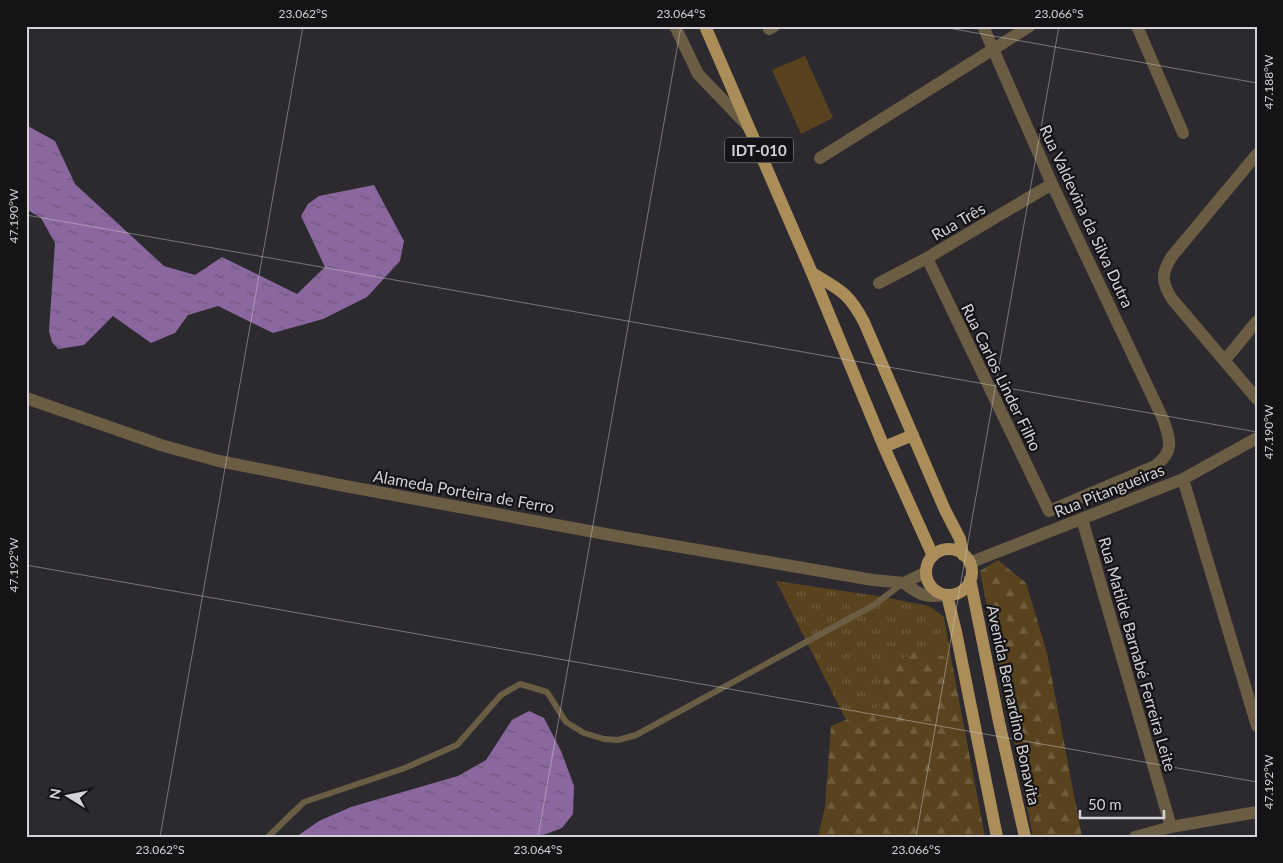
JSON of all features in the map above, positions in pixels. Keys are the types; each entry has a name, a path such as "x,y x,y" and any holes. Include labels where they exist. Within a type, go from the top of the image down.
{"main road":[{"name":"IDT-010","path":"705,26 812,273"},
{"name":"Avenida Bernardino Bonavita","path":"812,273 844,292 853,302 864,322 960,539 971,574 970,579 999,722 1026,837"},
{"path":"812,273 884,447 933,556"},
{"path":"884,447 913,435"},
{"path":"966,559 953,550 942,551 933,556 927,566 927,578 932,588 945,595 962,591 970,579"},
{"path":"945,595 997,837"}],"street":[{"path":"675,26 698,74 748,127"},
{"name":"Rua Valdevina da Silva Dutra","path":"983,26 1052,184 1163,419 1169,437 1169,449 1164,459 1155,466 1049,511"},
{"path":"820,158 1030,26"},
{"path":"1138,26 1183,133"},
{"path":"1257,154 1173,255 1166,264 1164,273 1165,287 1172,299 1257,399"},
{"name":"Rua Três","path":"879,283 926,258 1052,184"},
{"name":"Rua Carlos Linder Filho","path":"926,258 1049,511"},
{"path":"1225,360 1257,321"},
{"name":"Alameda Porteira de Ferro","path":"26,398 164,446 219,461 838,575 904,583 922,595 945,595"},
{"name":"Rua Pitangueiras","path":"966,559 1082,519 1183,478 1257,438"},
{"path":"1183,478 1257,726"},
{"name":"Rua Matilde Barnabé Ferreira Leite","path":"1082,519 1171,827"},
{"path":"904,583 926,572"},
{"path":"1135,837 1171,827 1257,812"}],"lane":[{"path":"268,837 304,802 405,768 457,745 501,695 520,684 547,692 566,722 584,733 604,740 618,740 636,735 874,605 904,583"}],"green space":[{"path":"805,56 833,118 801,134 772,70"},
{"path":"998,560 1026,583 1047,653 1082,837 1033,837 980,571"},
{"path":"776,581 878,596 929,606 944,617 951,658 917,650 881,706 846,720"},
{"path":"917,650 951,658 985,837 818,837 825,807 831,726 880,706 885,669"}],"water":[{"path":"26,125 55,141 75,184 164,266 195,275 222,257 297,294 325,267 301,216 308,204 319,196 374,185 404,241 400,261 367,297 323,319 273,333 218,306 188,315 175,333 151,343 113,316 84,345 58,349 52,342 49,331 55,243 41,218 26,209"},
{"path":"529,711 544,718 561,751 574,786 573,814 562,828 531,837 296,837 319,821 351,807 458,776 486,760 512,720"}]}
